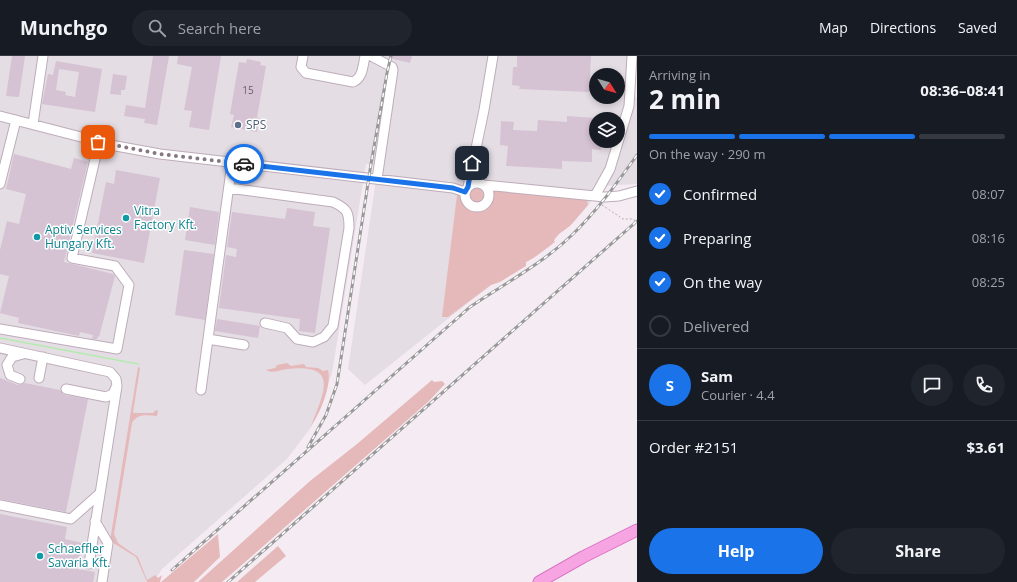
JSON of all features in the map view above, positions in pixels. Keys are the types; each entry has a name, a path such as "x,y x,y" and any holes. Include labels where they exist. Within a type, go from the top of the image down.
{"main road":[{"path":"539,582 596,550 637,530"}],"street":[{"path":"33,124 43,56"},
{"path":"303,56 301,67 306,73 353,82 360,77 365,56"},
{"path":"371,56 389,64 393,70 377,179"},
{"path":"484,185 489,191 487,203 480,207 474,207 469,204 466,200 466,190 484,110 493,56"},
{"path":"597,200 610,169 626,118 630,99 632,56"},
{"path":"0,116 33,124 55,134 160,154 232,163 466,190 474,183 597,200 616,197 637,191"},
{"path":"0,184 12,146 16,120"},
{"path":"0,329 117,349 129,285 115,266 72,258 98,142"},
{"path":"201,390 232,163"},
{"path":"229,188 333,202 342,206 349,215 349,228 333,326 324,337 313,342 298,339 287,328 265,323"},
{"path":"208,340 244,345"},
{"path":"0,348 110,372 116,379 89,564"},
{"path":"0,348 10,359"},
{"path":"20,379 14,377 8,371 8,365 10,359 17,354 24,353"},
{"path":"39,378 43,357"},
{"path":"66,389 106,397 113,394 116,386"},
{"path":"0,505 71,519 99,494"},
{"path":"95,521 108,543 102,582"}],"path":[{"path":"597,200 623,219 633,219 637,222"}],"shaded area":[{"path":"0,56 634,56 633,90 637,98 637,184 599,186 590,203 573,223 469,302 365,385 348,369 378,166 366,164 332,373 312,426 287,459 162,569 154,582 0,582"},
{"path":"18,128 85,145 82,159 72,156 69,168 12,153"},
{"path":"477,186 483,189 486,195 483,201 477,204 471,201 468,195 471,189"},
{"path":"493,190 587,199 588,205 570,226 559,234 554,240 555,242 526,262 526,266 500,282 491,285 448,317 442,317 457,195 463,198 470,207 477,209 487,205"},
{"path":"287,363 291,366 304,364 306,367 318,368 323,371 328,370 329,376 327,391 318,414 311,426 320,402 324,382 321,375 315,371 304,368 273,372 266,370 275,368 277,365"},
{"path":"138,367 140,368 133,412 153,413 156,410 158,411 157,416 140,416 132,423 114,534 118,543 138,557 147,580 155,575 158,578 162,575 160,582 147,582 136,557 110,541"},
{"path":"432,380 434,382 442,381 445,384 428,402 222,582 198,582 310,481 357,444"},
{"path":"218,534 220,557 194,582 161,582"},
{"path":"278,546 286,556 255,582 237,582"}],"building":[{"path":"12,56 25,56 19,97 6,96"},
{"path":"153,56 169,56 157,125 144,123 145,119 124,116 126,105 145,108"},
{"path":"178,56 221,56 209,130 189,127 192,111 184,110 192,67 177,64"},
{"path":"389,56 412,56 410,63 389,58"},
{"path":"517,56 591,56 590,68 589,68 589,92 519,89 520,86 512,85 513,67 517,67"},
{"path":"247,59 261,62 260,65 266,66 257,118 259,118 257,132 231,127 234,115 230,114 239,62 246,63"},
{"path":"56,61 102,69 95,112 42,104 48,74 53,75","holes":["59,69 79,72 75,97 65,95 66,92 56,90"]},
{"path":"113,74 127,76 125,90 121,90 121,95 110,94"},
{"path":"567,116 589,118 589,148 601,148 601,150 592,149 592,162 562,161 562,169 506,166 508,146 500,145 501,121 514,122 513,130 537,131 538,120 567,122"},
{"name":"Aptiv Services Hungary Kft.","path":"14,154 71,169 74,158 88,162 64,262 113,274 115,276 99,337 98,336 97,339 92,339 93,335 80,332 79,336 18,323 19,318 0,313 9,276 0,274 0,250 7,221 19,224 26,194 6,189"},
{"name":"Vitra Factory Kft.","path":"116,170 160,178 144,263 92,253 106,182 114,184"},
{"path":"190,207 219,212 215,245 185,240"},
{"path":"287,208 315,212 313,226 330,228 315,333 299,331 300,319 219,308 226,255 236,257 237,249 227,247 232,212 285,219"},
{"path":"184,250 214,254 205,320 175,315"},
{"path":"217,319 260,326 258,338 215,331"},
{"path":"0,378 18,385 25,383 60,390 64,395 88,399 66,512 0,499"},
{"name":"Schaeffler Savaria Kft.","path":"0,514 67,527 65,539 82,543 77,569 95,572 93,582 0,582"}],"waterway":[{"path":"0,338 138,364"}],"railway":[{"path":"308,447 326,415 337,384 371,164 391,56"},
{"path":"172,570 470,307 536,264 572,235 598,207 637,155"},
{"path":"228,582 637,221"}],"way so far":[{"path":"98,142 160,154 244,164"}],"place":[{"name":"SPS","path":"238,125"},
{"name":"Vitra Factory Kft.","path":"126,218"},
{"name":"Aptiv Services Hungary Kft.","path":"37,237"},
{"name":"Schaeffler Savaria Kft.","path":"40,556"}],"route":[{"path":"244,164 453,188 465,192 468,187 472,163"}]}
